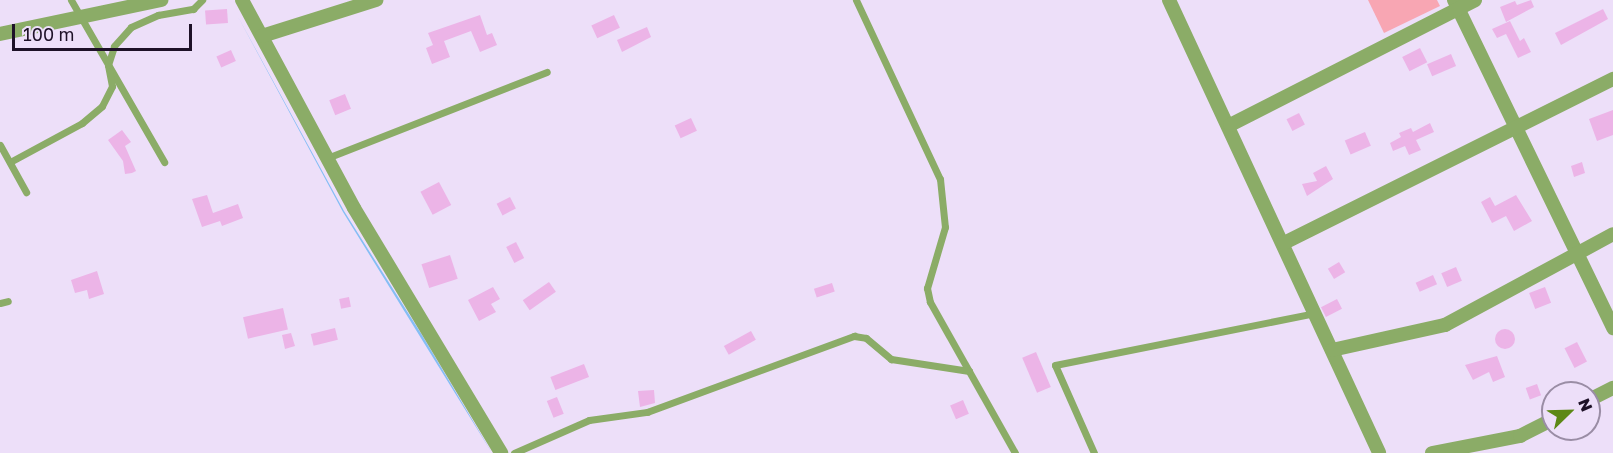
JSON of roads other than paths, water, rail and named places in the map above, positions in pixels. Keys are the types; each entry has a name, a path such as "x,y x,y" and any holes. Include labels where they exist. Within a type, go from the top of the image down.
{"street":[{"path":"0,34 161,0"},
{"path":"242,0 327,158 501,453"},
{"path":"262,36 376,0"},
{"path":"1169,0 1230,125 1379,453"},
{"path":"1230,125 1456,4 1475,0"},
{"path":"1456,4 1613,328"},
{"path":"1284,243 1613,79"},
{"path":"1332,350 1445,325 1613,234"},
{"path":"1432,453 1520,436 1541,425"}],"lane":[{"path":"71,0 164,162"},
{"path":"10,162 82,123 102,106 112,86 108,65 114,46 131,27 158,15 193,9 201,0"},
{"path":"856,0 940,179 945,227 927,288 930,302 1015,453"},
{"path":"327,158 547,72"},
{"path":"0,145 26,192"},
{"path":"1094,453 1055,365 1316,313"},
{"path":"514,453 589,420 647,412 854,336 866,338 891,359 969,371"}],"water":[{"path":"236,13 344,211 422,335 492,453 343,212"}]}
